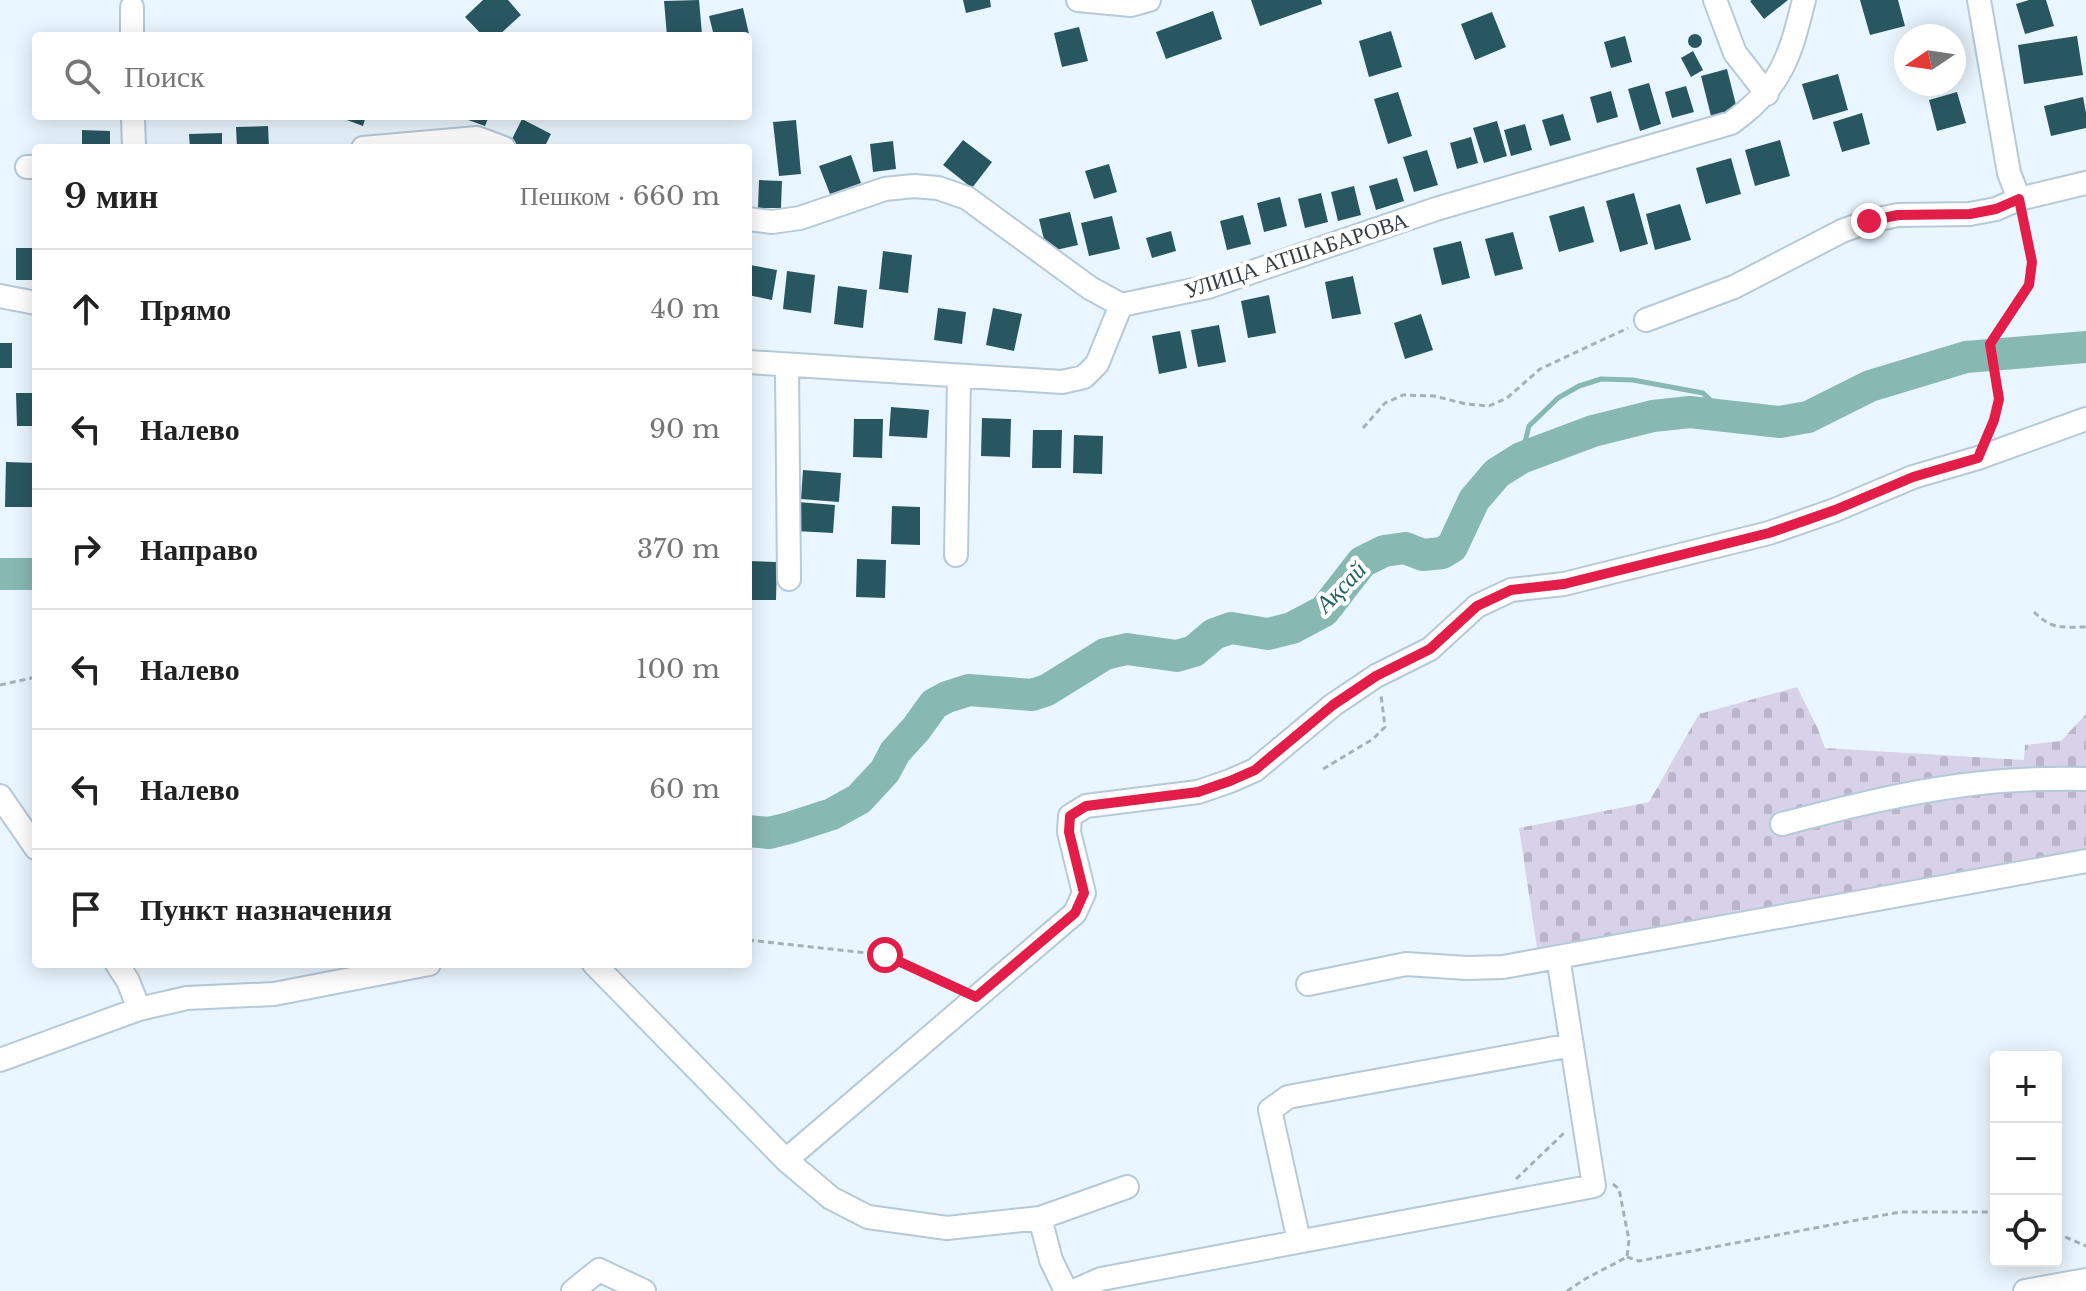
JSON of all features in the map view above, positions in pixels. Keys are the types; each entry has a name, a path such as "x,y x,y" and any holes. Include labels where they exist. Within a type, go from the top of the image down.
{"street":[{"path":"1078,0 1131,5 1149,0"},
{"path":"1715,0 1735,53 1767,94"},
{"name":"УЛИЦА АТШАБАРОВА","path":"1121,305 1208,287 1436,209 1731,123 1767,94 1780,73 1794,41 1804,0"},
{"path":"1979,0 2009,173 2019,199"},
{"path":"132,7 132,32"},
{"path":"133,120 134,144"},
{"path":"409,144 477,138 493,144"},
{"path":"1646,320 1734,287 1842,231 1869,221 1898,215 1970,214 2086,183"},
{"path":"752,220 772,222 800,218 885,189 914,186 938,188 967,198 1090,288 1121,305 1097,364 1084,377 1062,382 752,362"},
{"path":"0,296 32,302"},
{"path":"787,365 789,579"},
{"path":"956,555 959,376"},
{"path":"786,1160 1075,913 1084,893 1069,832 1070,816 1086,806 1198,792 1255,770 1333,705 1376,676 1430,649 1477,606 1511,590 1564,584 1769,533 1835,510 1913,477 1978,458 2086,419"},
{"path":"1782,824 1844,808 1956,786 2046,778 2086,779"},
{"path":"0,796 32,842"},
{"path":"1308,984 1406,964 1503,967 2086,861"},
{"path":"1074,1291 1101,1279 1594,1186 1558,957"},
{"path":"120,968 139,1009"},
{"path":"0,1060 139,1009 187,998 274,994 408,968"},
{"path":"598,968 786,1160 831,1198 868,1217 947,1228 1040,1218 1127,1187"},
{"path":"1299,1241 1270,1110 1288,1097 1572,1045"},
{"path":"1040,1218 1051,1260 1066,1291"},
{"path":"573,1291 599,1270 644,1291"},
{"path":"2025,1291 2086,1280"}],"path":[{"path":"1978,458 1999,399 1990,344 2029,285 2032,262 2019,199"},
{"path":"1363,428 1385,403 1403,395 1434,396 1489,406 1507,398 1540,369 1646,320"},
{"path":"2034,612 2045,623 2086,627"},
{"path":"1323,769 1373,739 1385,727 1376,676"},
{"path":"0,685 32,678"},
{"path":"752,940 885,955 976,997"},
{"path":"1513,1182 1583,1112"},
{"path":"1594,1186 1610,1182 1619,1189 1629,1240 1627,1257"},
{"path":"1567,1291 1627,1257 1639,1261 1900,1212 1990,1212"},
{"path":"2062,1236 2086,1246"}],"green space":[{"path":"1797,687 1825,748 2024,760 2025,745 2061,741 2086,714 2086,851 1537,948 1519,828 1649,802 1699,714"}],"building":[{"path":"483,0 508,0 521,15 502,32 479,32 465,17"},
{"path":"699,0 702,32 667,32 664,1"},
{"path":"963,0 990,0 991,7 966,13"},
{"path":"1251,0 1321,0 1322,4 1260,26"},
{"path":"1752,0 1788,0 1764,19"},
{"path":"1860,0 1898,0 1904,24 1894,24 1894,29 1870,35"},
{"path":"2046,0 2054,26 2025,34 2016,4"},
{"path":"743,8 749,32 713,32 709,16"},
{"path":"1213,11 1222,39 1166,59 1156,32"},
{"path":"1492,12 1506,47 1475,60 1461,24"},
{"path":"1079,27 1088,61 1062,67 1054,33"},
{"path":"1391,31 1402,67 1369,77 1359,41"},
{"path":"1695,34 1702,41 1695,48 1688,41"},
{"path":"1625,36 1632,62 1611,68 1604,42"},
{"path":"2077,36 2083,75 2024,84 2018,45"},
{"path":"1693,51 1703,70 1691,77 1681,58"},
{"path":"1727,69 1737,109 1711,116 1701,76"},
{"path":"1838,74 1848,110 1813,120 1802,84"},
{"path":"1649,83 1661,124 1640,131 1628,89"},
{"path":"1686,86 1694,112 1672,118 1665,92"},
{"path":"1611,91 1618,117 1597,123 1590,97"},
{"path":"1398,92 1412,136 1388,144 1374,99"},
{"path":"1958,96 1966,123 1937,131 1929,100"},
{"path":"2083,97 2086,128 2051,136 2044,106"},
{"path":"1862,113 1870,144 1842,152 1833,122"},
{"path":"1563,114 1571,140 1550,146 1542,120"},
{"path":"347,120 365,120 363,126"},
{"path":"468,120 487,120 485,126"},
{"path":"522,120 551,134 546,144 510,143"},
{"path":"796,120 801,174 779,176 773,122"},
{"path":"1497,121 1507,156 1484,163 1473,128"},
{"path":"1525,124 1532,150 1511,156 1504,130"},
{"path":"268,126 269,144 237,144 236,127"},
{"path":"82,130 110,131 110,144 82,144"},
{"path":"222,133 222,144 190,144 189,134"},
{"path":"1471,137 1478,163 1457,169 1450,143"},
{"path":"963,140 992,162 972,188 943,165"},
{"path":"1780,140 1790,176 1755,186 1745,150"},
{"path":"893,141 896,169 873,172 870,144"},
{"path":"1427,150 1438,185 1414,192 1403,157"},
{"path":"851,155 861,183 830,194 819,166"},
{"path":"1731,158 1741,194 1706,204 1696,168"},
{"path":"1109,164 1117,192 1094,199 1085,171"},
{"path":"1397,178 1404,201 1376,210 1369,186"},
{"path":"759,180 782,181 781,208 758,208"},
{"path":"1354,186 1361,215 1338,221 1331,192"},
{"path":"1321,193 1328,222 1305,228 1298,199"},
{"path":"1634,193 1648,244 1620,252 1606,201"},
{"path":"1280,197 1287,226 1264,232 1257,203"},
{"path":"1680,204 1691,240 1655,250 1646,214"},
{"path":"1584,206 1594,242 1559,252 1549,216"},
{"path":"1070,212 1078,245 1047,252 1039,219"},
{"path":"1243,215 1251,244 1227,250 1220,221"},
{"path":"1112,216 1120,249 1089,256 1081,223"},
{"path":"1171,231 1176,251 1152,258 1146,238"},
{"path":"1513,232 1523,269 1495,276 1485,239"},
{"path":"1461,241 1470,278 1442,285 1433,248"},
{"path":"16,248 32,248 32,280 16,280"},
{"path":"883,251 912,255 908,293 879,289"},
{"path":"752,265 777,270 772,300 752,296"},
{"path":"787,271 815,275 811,313 783,309"},
{"path":"1353,276 1361,314 1332,319 1325,282"},
{"path":"838,286 867,290 863,328 834,324"},
{"path":"1269,295 1276,333 1248,338 1241,301"},
{"path":"938,308 966,312 962,344 934,340"},
{"path":"993,308 1022,314 1014,351 986,345"},
{"path":"1421,314 1433,350 1405,359 1394,323"},
{"path":"1219,325 1226,362 1198,367 1191,330"},
{"path":"1180,331 1187,368 1159,374 1152,336"},
{"path":"0,343 12,343 12,368 0,368"},
{"path":"16,393 32,393 32,426 17,426"},
{"path":"891,407 929,410 927,438 889,436"},
{"path":"982,418 1011,419 1010,457 981,456"},
{"path":"854,419 883,419 882,458 853,457"},
{"path":"1033,430 1062,430 1061,468 1032,468"},
{"path":"1074,435 1103,436 1102,474 1073,473"},
{"path":"6,462 32,463 32,507 5,507"},
{"path":"803,470 841,473 839,502 801,499"},
{"path":"798,502 835,505 833,533 795,531"},
{"path":"892,506 920,507 920,545 891,544"},
{"path":"857,559 886,560 885,598 856,597"},
{"path":"752,561 777,562 776,600 752,600"}],"waterway":[{"name":"Ақсай","path":"752,831 769,833 789,828 832,814 859,799 885,771 895,752 934,704 947,697 969,690 1032,695 1047,690 1105,654 1127,649 1177,656 1194,651 1214,634 1231,628 1268,634 1292,628 1324,611 1362,562 1384,551 1405,548 1423,555 1442,553 1452,547 1474,500 1497,473 1521,458 1593,431 1653,416 1690,412 1780,422 1808,417 1870,386 1966,357 2086,347"},
{"path":"1521,458 1529,426 1558,398 1579,386 1601,379 1633,380 1703,393 1726,416"},
{"name":"Ақсай","path":"0,574 32,574"}],"route":[{"path":"885,955 976,997 1075,913 1084,893 1069,832 1070,816 1086,806 1198,792 1255,770 1333,705 1376,676 1430,649 1477,606 1511,590 1564,584 1769,533 1835,510 1913,477 1978,458 1999,399 1990,344 2029,285 2032,262 2019,199 1996,209 1970,214 1898,215 1869,221"}]}
